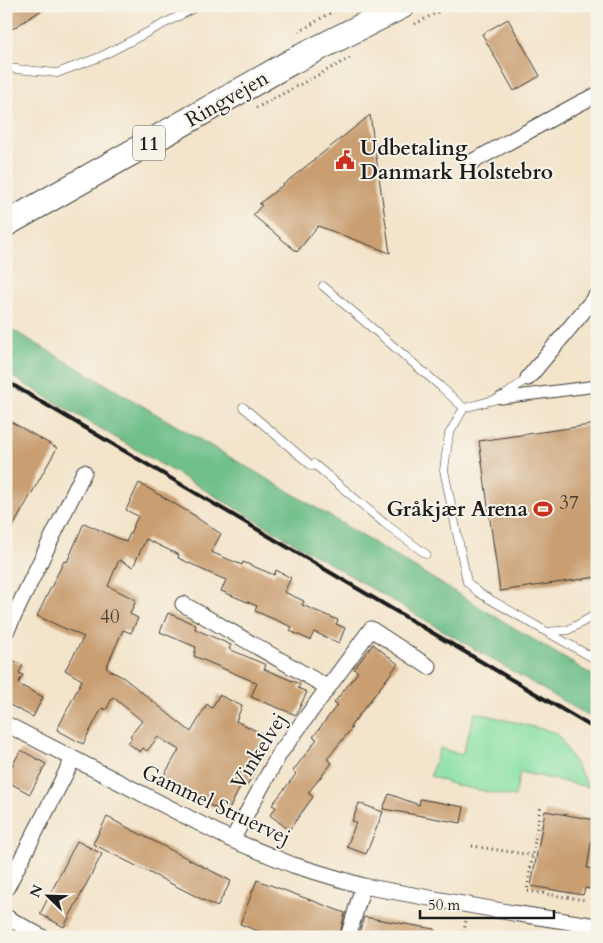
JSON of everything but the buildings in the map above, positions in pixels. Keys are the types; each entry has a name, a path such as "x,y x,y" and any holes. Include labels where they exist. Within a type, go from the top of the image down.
{"main road":[{"name":"Ringvejen","path":"6,224 291,62 379,6"},
{"name":"Ringvejen","path":"291,62 404,17"}],"street":[{"path":"468,164 597,95"},
{"path":"528,378 597,295"},
{"path":"501,398 597,386"},
{"path":"6,632 84,472"},
{"path":"183,604 327,687"},
{"name":"Vinkelvej","path":"232,840 280,753 371,629 429,667"},
{"name":"Gammel Struervej","path":"6,724 232,840 293,865 363,886 597,926"},
{"path":"6,889 73,759"},
{"path":"348,937 363,886"},
{"path":"6,917 42,937"}],"lane":[{"path":"6,68 57,73 100,57 198,6"},
{"path":"323,286 464,408"},
{"path":"528,378 501,398 464,408 449,434 444,470 468,582 479,593 597,660"},
{"path":"243,407 384,523 426,554"},
{"path":"547,632 568,630 597,614"}],"path":[{"path":"404,17 449,6"},
{"path":"251,111 356,55"},
{"path":"540,808 535,855 527,891 585,900"},
{"path":"472,846 535,855"}],"green space":[{"path":"6,326 298,497 597,678 597,721 6,373"},
{"path":"475,712 557,733 589,787 520,772 515,797 458,786 430,776 440,748 462,755"}],"railway":[{"path":"6,381 597,730"}],"place":[{"name":"Udbetaling Danmark Holstebro","path":"345,160"},
{"name":"Gråkjær Arena","path":"543,509"}]}
